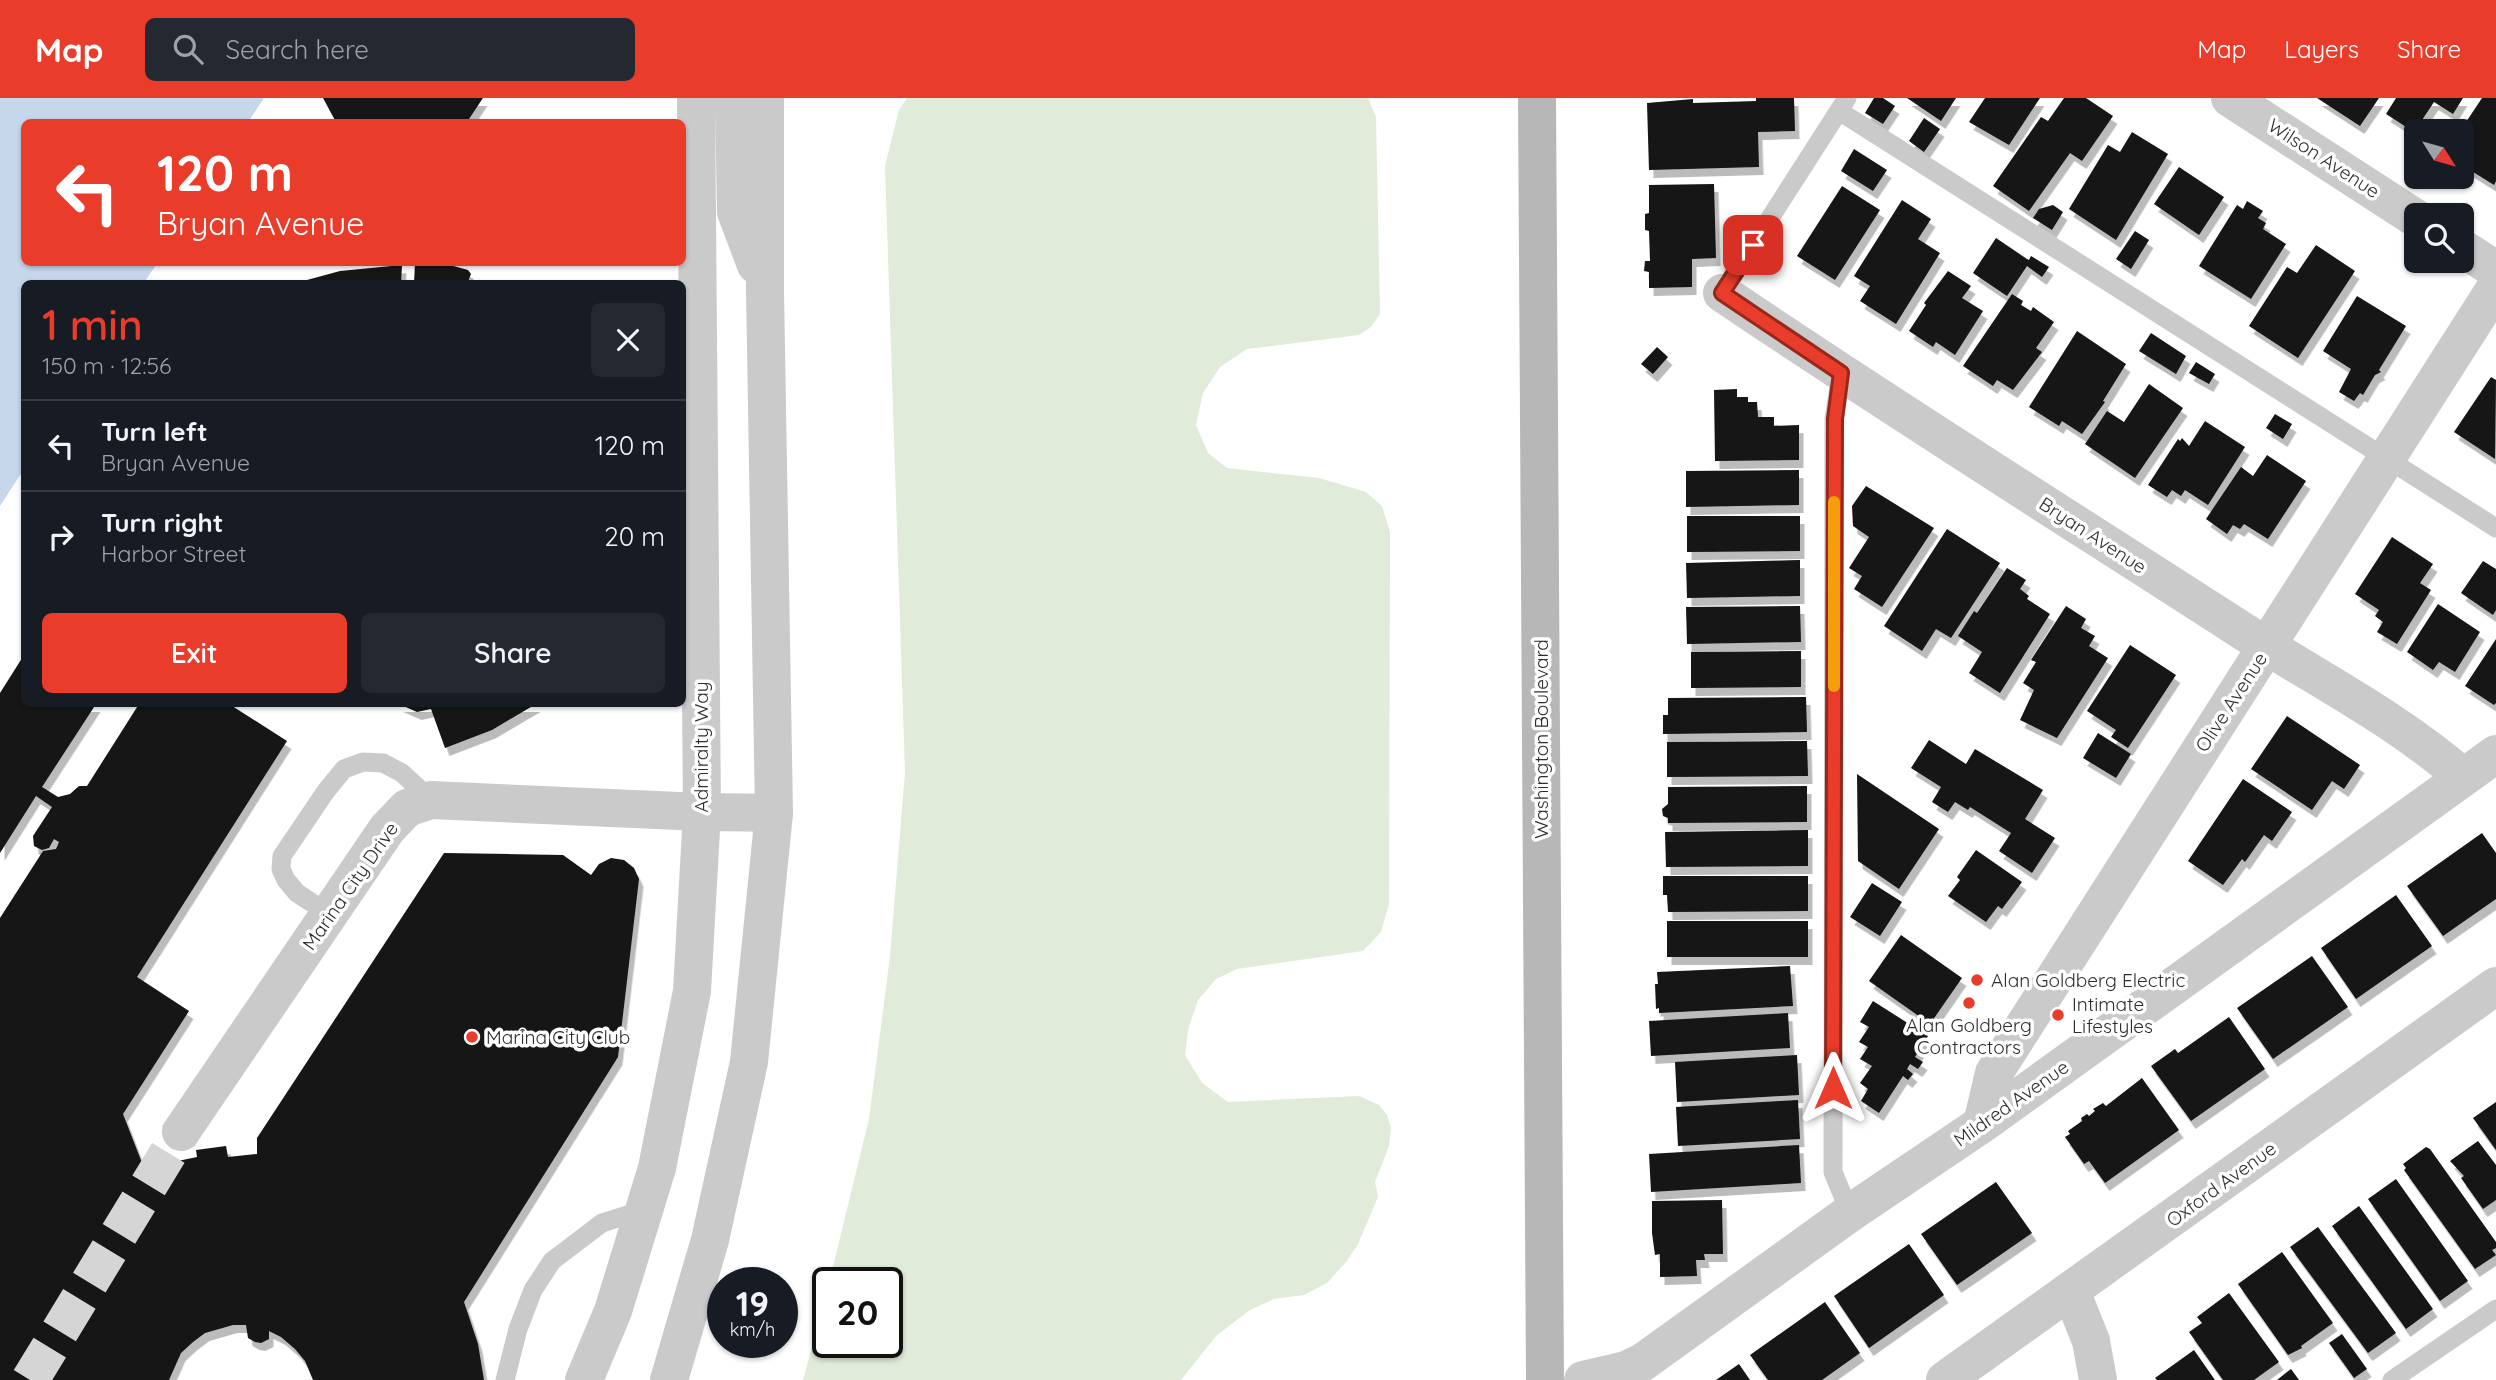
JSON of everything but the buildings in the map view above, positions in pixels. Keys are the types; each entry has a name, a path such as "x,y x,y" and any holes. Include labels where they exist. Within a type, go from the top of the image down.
{"main road":[{"name":"Washington Boulevard","path":"1537,98 1545,1380"}],"street":[{"name":"Admiralty Way","path":"584,1380 613,1311 657,1168 692,991 702,812 696,98"},
{"path":"730,98 734,104 736,212 765,290"},
{"path":"669,1380 710,1240 749,1062 774,813 765,290 765,98"},
{"name":"Wilson Avenue","path":"2230,98 2404,211"},
{"path":"2474,256 2496,270"},
{"name":"Olive Avenue","path":"1982,1124 1994,1073 2496,287"},
{"name":"Bryan Avenue","path":"1722,293 1841,373 2432,750 2463,777"},
{"name":"Mildred Avenue","path":"1583,1380 1626,1370 1643,1362 1850,1213 1982,1124 2496,754"},
{"name":"Marina City Drive","path":"181,1132 387,829 407,808 431,800 774,813"},
{"name":"Oxford Avenue","path":"1945,1380 2496,986"},
{"path":"2071,1291 2091,1341 2098,1380"}],"lane":[{"path":"1722,293 1843,104 2496,528"},
{"path":"1841,373 1835,419 1833,1172 1850,1213"},
{"path":"329,914 297,893 286,880 281,869 282,856 344,769 363,762 383,763 402,773 431,800"},
{"path":"505,1380 518,1329 533,1290 552,1261 602,1223 643,1210"},
{"path":"2392,1380 2496,1309"}],"green space":[{"path":"907,98 1368,98 1376,117 1380,314 1371,327 1359,335 1247,349 1220,367 1203,393 1196,425 1208,453 1227,468 1319,478 1366,492 1382,506 1390,532 1389,904 1381,932 1363,951 1237,969 1216,979 1198,1000 1188,1030 1185,1055 1202,1083 1228,1102 1359,1096 1379,1105 1387,1115 1391,1128 1389,1146 1375,1182 1378,1197 1358,1244 1346,1262 1327,1283 1304,1295 1274,1299 1250,1310 1216,1336 1181,1380 803,1380 812,1347 812,1358 903,1358 903,1267 833,1267 869,1119 890,956 905,772 885,166 899,110"}],"water":[{"path":"0,98 264,98 250,119 21,119 21,266 155,266 146,280 21,280 21,474 0,506"}],"tunnel":[{"path":"30,1380 181,1132"}],"slow traffic":[{"path":"1834,502 1834,686"}],"place":[{"name":"Alan Goldberg Electric","path":"1977,980"},
{"name":"Alan Goldberg Contractors","path":"1969,1003"},
{"name":"Intimate Lifestyles","path":"2058,1015"},
{"name":"Marina City Club","path":"472,1037"}],"route":[{"path":"1753,245 1722,293 1841,373 1835,419 1833,1088"}]}
